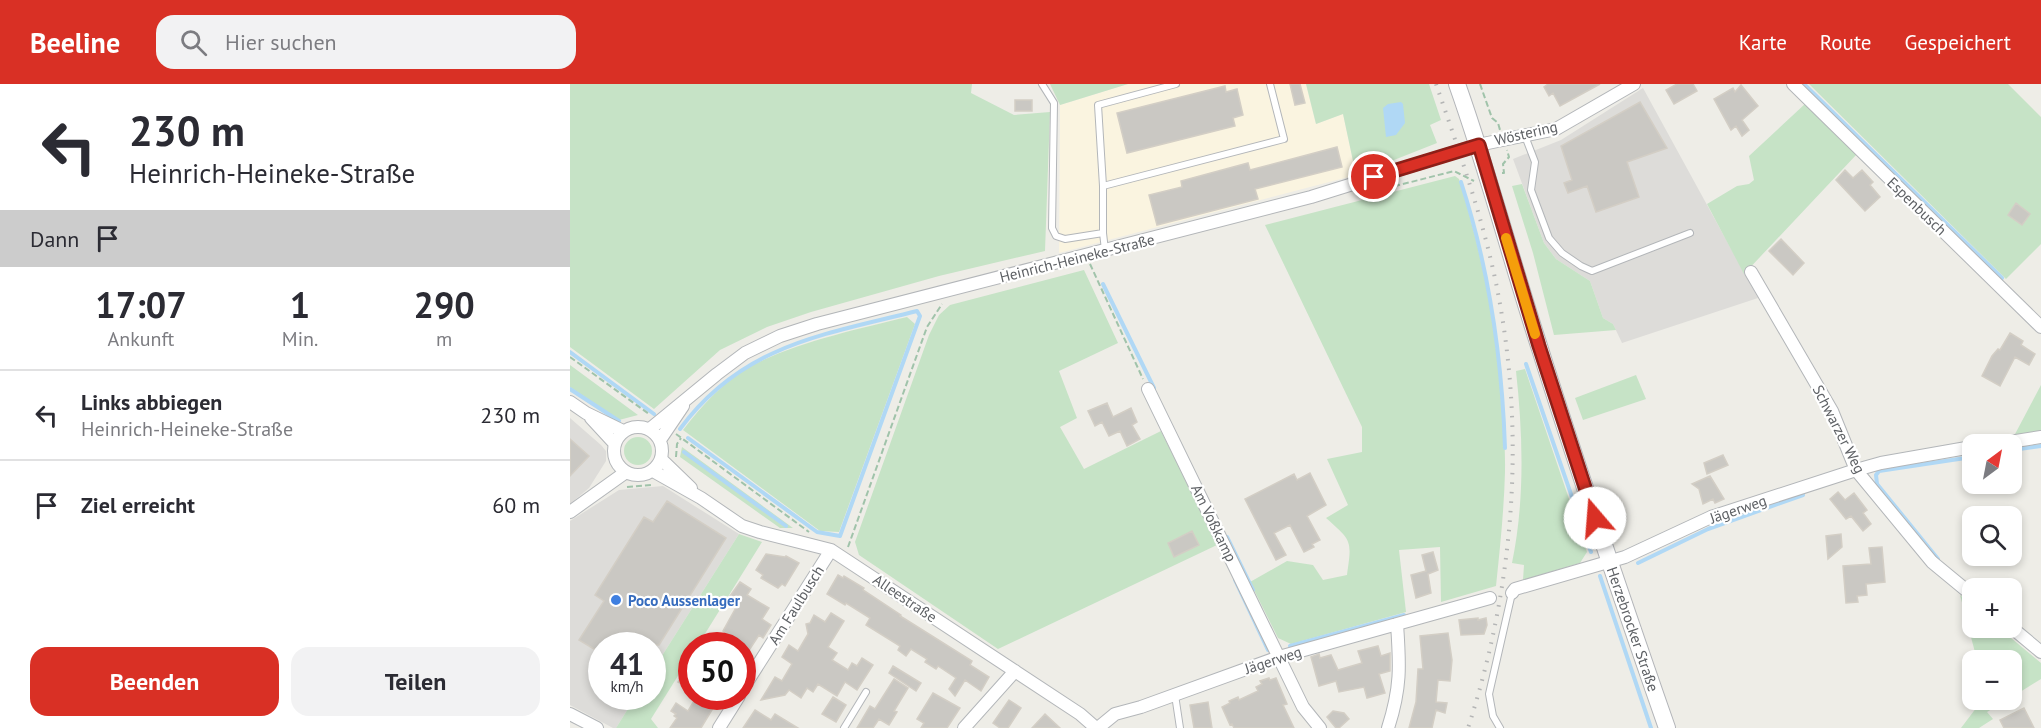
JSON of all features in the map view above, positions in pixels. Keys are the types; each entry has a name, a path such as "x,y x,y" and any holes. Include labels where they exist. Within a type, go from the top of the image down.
{"main road":[{"name":"Herzebrocker Straße","path":"1456,84 1479,145 1539,346 1609,561 1667,728"}],"street":[{"name":"Wöstering","path":"1479,145 1556,129 1634,84"},
{"name":"Espenbusch","path":"1793,84 2041,327"},
{"name":"Heinrich-Heineke-Straße","path":"652,424 745,353 780,336 817,324 1311,197 1479,145"},
{"name":"Schwarzer Weg","path":"1751,272 1832,411 1856,470 1932,562 1962,587"},
{"name":"Am Voßkamp","path":"1148,389 1303,707 1320,728"},
{"name":"Heinrich-Heineke-Straße","path":"660,440 689,398"},
{"path":"570,402 586,413 623,431"},
{"path":"586,413 615,444"},
{"path":"652,424 663,448 661,459 652,471 637,475 621,468 614,454 615,444 623,431 652,424"},
{"path":"2022,440 2041,437"},
{"name":"Jägerweg","path":"1512,593 1515,589 1624,557 1711,517 1856,470 1881,463 1962,449"},
{"name":"Alleestraße","path":"661,459 701,498"},
{"path":"570,512 596,494 621,468"},
{"name":"Alleestraße","path":"652,471 701,498 742,526 831,550 1080,714 1097,728"},
{"name":"Am Faulbusch","path":"756,668 831,550"},
{"name":"Jägerweg","path":"1097,728 1116,714 1279,657 1490,598"},
{"path":"1388,728 1397,700 1400,664 1397,624"},
{"path":"2022,636 2041,652"},
{"path":"964,728 1015,671"},
{"path":"719,728 730,710"},
{"path":"573,720 597,728"}],"lane":[{"path":"1042,84 1054,103 1052,228 1056,236 1065,239 1103,233"},
{"path":"1105,251 1098,105 1176,84"},
{"path":"1103,186 1284,139 1270,84"},
{"path":"1525,135 1535,162 1531,190 1550,238 1562,253 1581,266 1592,271 1690,233"},
{"path":"1500,728 1493,716 1489,694 1512,593"},
{"path":"844,728 866,692"},
{"path":"1175,695 1180,728"}],"path":[{"path":"1480,84 1492,118 1498,123 1509,157 1503,164 1504,173 1488,178"},
{"path":"1086,256 1148,389"},
{"path":"847,549 927,327 938,307 946,300"},
{"path":"570,357 652,424"},
{"path":"672,431 814,536"},
{"path":"618,487 660,484"}],"shaded area":[{"path":"1128,84 1306,84 1316,124 1343,114 1356,175 1059,253 1060,105"},
{"path":"1643,88 1758,298 1622,343 1613,324 1603,318 1590,281 1556,259 1544,243 1513,159 1561,140"},
{"path":"570,418 601,445 606,451 606,461 589,488 570,504"},
{"path":"663,486 739,534 666,649 666,632 588,632 588,710 627,710 616,728 613,728 570,705 570,521 619,490"}],"green space":[{"path":"570,84 972,84 971,93 1014,115 1050,112 1045,251 939,276 811,312 767,327 720,350 654,409 570,347"},
{"path":"1050,84 1128,84 1060,105"},
{"path":"1306,84 1429,84 1441,120 1430,125 1437,143 1356,175 1343,114 1316,124"},
{"path":"1809,84 2008,84 2041,117 2041,244 2006,279"},
{"path":"1806,103 1857,154 1744,274 1707,204 1737,186 1749,184 1754,180 1749,156"},
{"path":"1455,176 1459,179 1479,251 1499,361 1505,472 1496,586 1441,602 1440,547 1399,550 1406,612 1291,644 1278,638 1250,582 1287,561 1313,565 1323,580 1347,575 1348,542 1326,518 1348,505 1327,459 1362,452 1362,427 1265,225"},
{"path":"1522,184 1544,243 1556,259 1590,281 1603,318 1613,324 1616,330 1554,335 1533,253 1512,186"},
{"path":"1084,270 1118,343 1059,371 1077,418 1060,427 1084,469 1161,431 1217,545 998,649 859,555 855,542 929,335 939,315 950,305"},
{"path":"907,317 915,324 839,532 820,531 683,430 715,394 753,365 789,349"},
{"path":"570,365 638,415 619,420 570,387"},
{"path":"1525,369 1587,552 1580,563 1523,580 1524,565 1512,563 1519,515 1522,467 1516,371"},
{"path":"1636,375 1646,399 1583,420 1575,398"},
{"path":"2041,385 2041,431 2015,434"},
{"path":"638,437 648,441 652,451 648,461 638,465 628,461 624,451 628,441"},
{"path":"682,447 793,528 780,528 680,457"},
{"path":"739,534 762,542 706,632 678,632 678,676 666,695 666,649"},
{"path":"1971,638 2011,638 2041,663 2041,679 2022,691 2022,650 1974,650"},
{"path":"627,710 657,710 651,719 658,728 616,728"},
{"path":"1975,710 1990,710 1987,712 1993,719 1979,728 1961,728"}],"water":[{"path":"1401,102 1405,123 1396,135 1386,137 1383,108 1388,104"}],"building":[{"path":"1290,84 1300,84 1305,103 1295,105"},
{"path":"1548,84 1600,84 1560,106 1553,93 1549,96 1544,87"},
{"path":"1677,84 1693,84 1697,91 1674,104 1666,90"},
{"path":"1741,85 1758,106 1742,120 1749,130 1742,136 1736,126 1731,130 1714,99 1733,88 1735,92"},
{"path":"1225,86 1226,92 1237,89 1243,115 1233,118 1235,126 1127,153 1117,113"},
{"path":"1015,100 1032,100 1032,111 1015,111"},
{"path":"1640,102 1667,148 1627,162 1639,197 1596,212 1587,186 1568,193 1564,183 1572,180 1561,146"},
{"path":"1337,147 1342,167 1255,189 1258,199 1157,225 1149,195 1182,187 1181,181 1248,163 1250,170"},
{"path":"1845,170 1853,178 1862,170 1873,182 1870,185 1880,197 1865,211 1836,180"},
{"path":"2016,203 2030,214 2022,225 2008,215"},
{"path":"1781,239 1804,263 1793,275 1769,251"},
{"path":"2010,333 2023,341 2021,345 2035,354 2029,365 2015,357 2000,386 1982,376 1992,356 1998,349 2000,350"},
{"path":"1107,403 1113,417 1131,408 1137,422 1132,425 1140,439 1127,446 1120,431 1109,436 1102,422 1095,426 1088,411"},
{"path":"570,439 589,456 570,476"},
{"path":"1723,455 1728,465 1707,474 1704,463"},
{"path":"1310,473 1326,505 1307,516 1320,540 1312,544 1314,547 1304,552 1290,525 1274,533 1286,555 1276,560 1245,499 1294,474 1297,480"},
{"path":"1710,476 1724,499 1715,503 1713,499 1703,504 1699,489 1692,484"},
{"path":"1838,492 1845,500 1854,493 1867,510 1863,513 1871,524 1863,531 1851,516 1846,519 1830,499"},
{"path":"667,501 726,538 666,634 666,632 588,632 588,645 579,640 604,601 595,595 644,517 653,522"},
{"path":"1192,531 1199,545 1174,557 1168,543"},
{"path":"1841,534 1842,547 1828,559 1826,536"},
{"path":"1882,547 1885,582 1866,584 1867,595 1857,596 1858,602 1846,603 1843,566 1871,564 1869,548"},
{"path":"1433,552 1438,570 1428,574 1431,593 1416,598 1411,575 1426,571 1422,555"},
{"path":"766,554 786,556 799,563 785,586 782,584 778,588 761,578 763,575 756,570"},
{"path":"838,575 864,588 863,590 900,616 972,661 970,665 989,677 981,691 965,680 955,696 949,689 956,678 938,666 936,669 925,662 927,659 911,649 906,656 898,650 900,646 866,625 870,618 827,594"},
{"path":"740,582 751,589 747,595 769,608 762,619 771,625 763,638 759,635 756,640 756,632 723,631 739,602 730,596"},
{"path":"831,613 844,621 828,647 837,653 832,660 848,670 852,663 857,666 862,658 873,665 857,690 845,682 837,696 818,684 813,692 807,688 801,698 789,690 785,695 761,700 775,677 782,681 792,664 782,657 789,645 798,651 808,634 806,624 810,623 814,615 825,622"},
{"path":"1478,618 1478,620 1486,618 1487,625 1484,634 1461,635 1459,620"},
{"path":"1448,633 1452,660 1450,681 1438,680 1436,702 1447,703 1445,713 1436,710 1432,728 1409,728 1416,702 1418,669 1423,669 1420,636"},
{"path":"1378,646 1381,656 1390,653 1390,671 1379,674 1385,693 1367,698 1364,687 1339,692 1336,681 1319,686 1311,657 1319,654 1320,658 1331,655 1338,670 1362,663 1358,651"},
{"path":"893,666 921,683 916,691 889,673"},
{"path":"1269,678 1270,680 1276,678 1287,704 1283,705 1294,728 1234,728 1232,724 1230,725 1222,707 1238,697 1239,700 1258,691 1256,687 1262,684 1260,681"},
{"path":"894,679 908,688 894,711 897,712 889,725 879,719 873,728 857,728 870,706 875,709"},
{"path":"933,693 960,708 947,728 921,728 924,723 917,719"},
{"path":"833,697 846,705 836,722 822,714"},
{"path":"1009,700 1021,708 1008,728 1000,728 993,723"},
{"path":"1208,702 1212,728 1194,728 1190,705"},
{"path":"676,703 678,710 712,710 701,728 670,728 677,718 674,716 676,714 671,711"},
{"path":"2024,708 2034,728 2004,728 2000,720"},
{"path":"755,710 771,720 775,714 798,728 743,728"},
{"path":"1333,711 1344,713 1349,719 1339,728 1336,728 1327,717"},
{"path":"1045,714 1060,728 1032,728"}],"waterway":[{"path":"1804,84 2002,278"},
{"path":"1461,182 1479,247 1492,314 1501,381 1505,448"},
{"path":"1103,284 1154,388"},
{"path":"680,429 704,401 730,378 757,361 786,348 849,328 917,311 920,316 840,536 817,532 688,438"},
{"path":"570,352 654,414"},
{"path":"1526,364 1591,552"},
{"path":"570,389 619,421"},
{"path":"2022,449 2041,446"},
{"path":"684,452 786,526"},
{"path":"1938,559 1877,484 1876,475 1879,471 1962,459"},
{"path":"1638,563 1708,529 1803,495"},
{"path":"1227,537 1253,590"},
{"path":"1600,576 1651,728"},
{"path":"1235,580 1268,650"},
{"path":"1290,646 1404,615"}],"railway":[{"path":"1436,84 1485,236 1506,343 1511,399 1513,454 1511,510 1505,565 1484,674 1468,728"}],"slow traffic":[{"path":"1506,238 1535,334"}],"place":[{"name":"Poco Aussenlager","path":"616,600"}],"route":[{"path":"1374,177 1479,145 1539,346 1595,518"}]}
